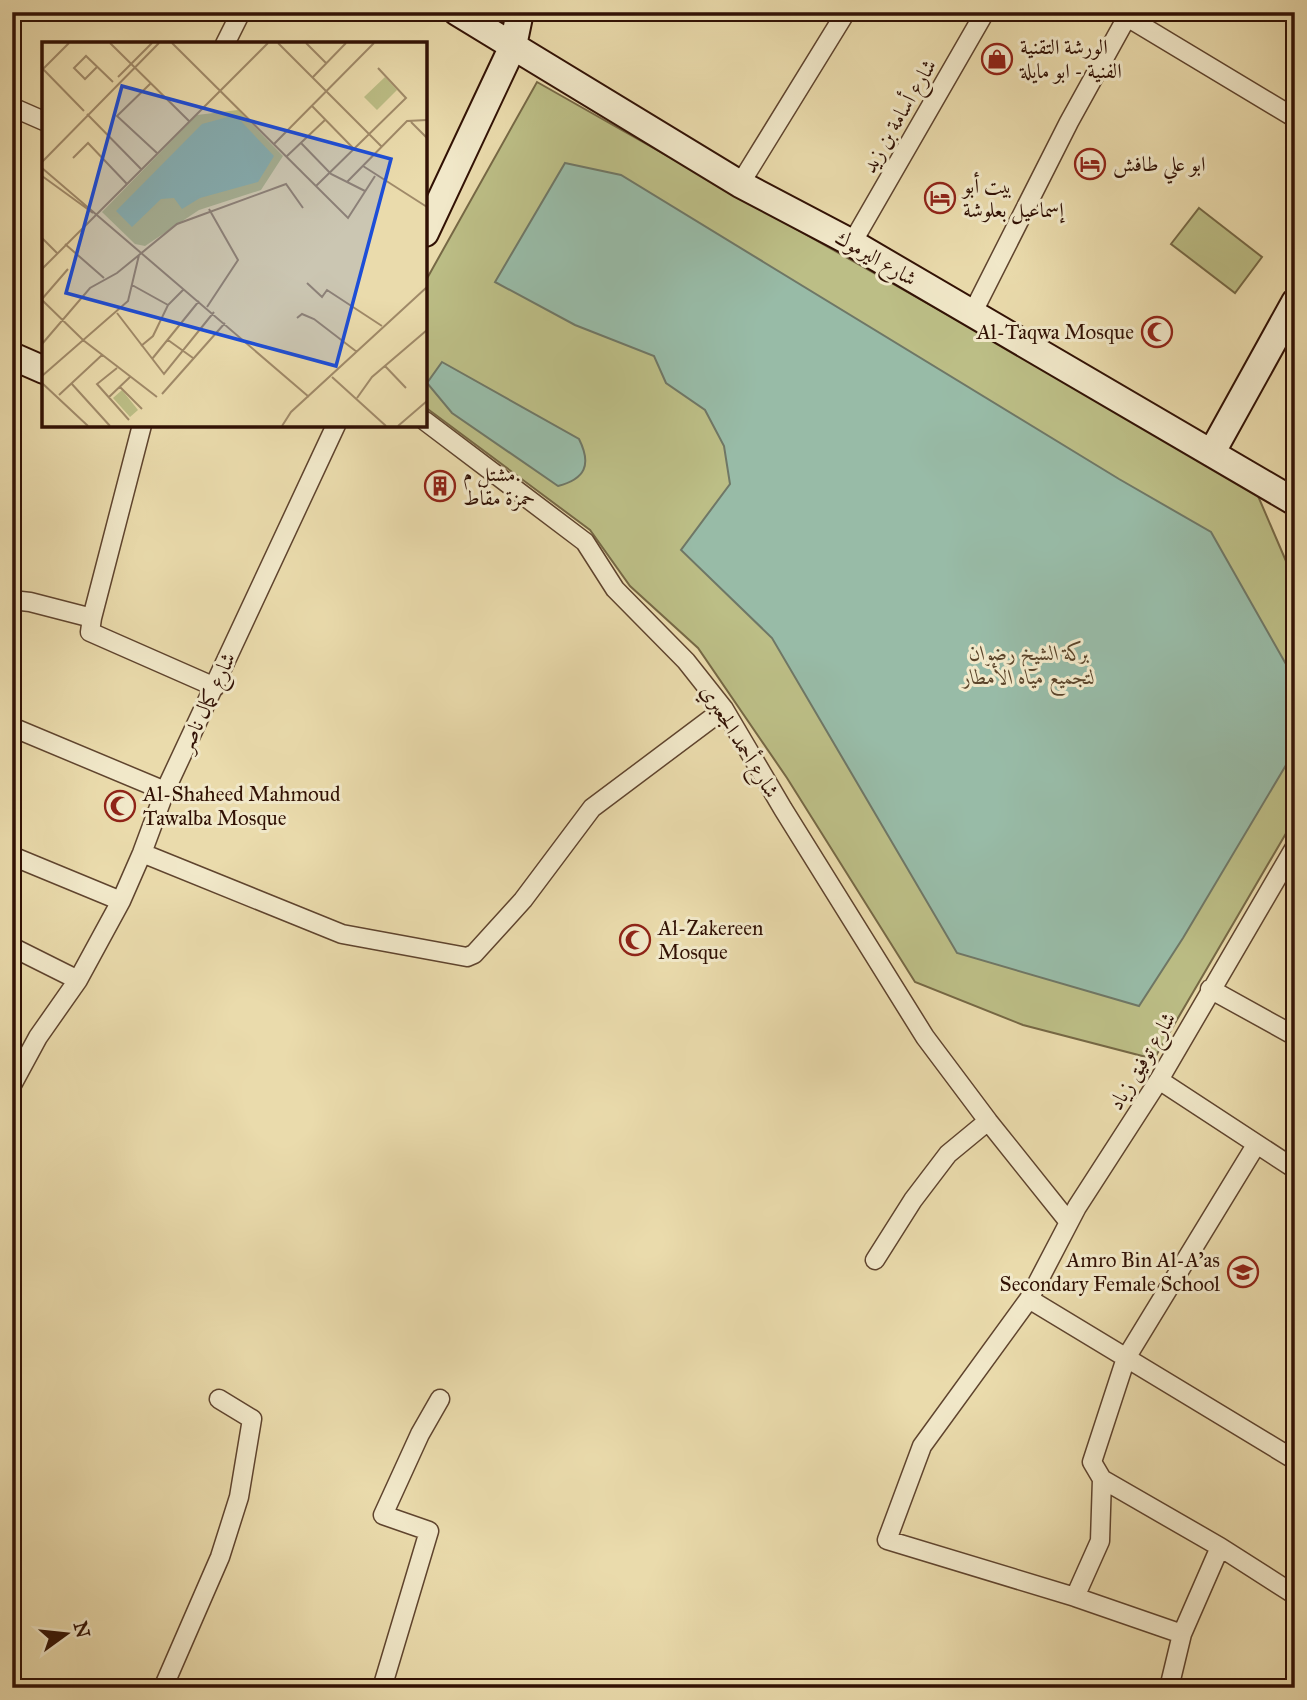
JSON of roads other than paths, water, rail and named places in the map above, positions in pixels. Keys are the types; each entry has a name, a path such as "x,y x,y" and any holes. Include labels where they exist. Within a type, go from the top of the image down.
{"street":[{"path":"226,42 241,12"},
{"name":"شارع اليرموك","path":"457,12 740,184 852,243 1295,502"},
{"path":"513,46 520,12"},
{"path":"427,229 513,46 540,12"},
{"path":"740,184 846,12"},
{"name":"شارع أسامة بن زيد","path":"852,243 985,12"},
{"path":"972,314 1069,122 1127,17 1295,118"},
{"path":"12,107 42,120"},
{"path":"1212,452 1295,302"},
{"path":"12,356 42,369"},
{"name":"شارع أحمد الجعبري","path":"427,423 585,542 615,589 686,661 724,709 925,1037 1068,1221"},
{"path":"141,427 90,632 215,687"},
{"name":"شارع كمال ناصر","path":"12,1085 38,1037 78,980 121,901 165,791 335,427"},
{"path":"12,600 92,618"},
{"path":"142,853 342,934 467,957 474,954 523,900 592,808 724,709"},
{"path":"12,727 165,791"},
{"name":"شارع توفيق زياد","path":"1075,1597 887,1540 922,1446 1029,1299 1068,1221 1159,1080 1295,847"},
{"path":"12,856 121,901"},
{"path":"12,947 78,980"},
{"path":"1210,989 1295,1036"},
{"path":"1159,1080 1295,1169"},
{"path":"875,1260 913,1200 948,1154 988,1121"},
{"path":"1256,1145 1126,1358 1092,1462 1102,1479 1220,1547 1295,1595"},
{"path":"1029,1299 1295,1460"},
{"path":"163,1688 220,1556 239,1497 252,1419 219,1399"},
{"path":"382,1688 429,1531 383,1515 420,1434 440,1399"},
{"path":"1102,1479 1100,1541 1075,1597 1182,1634"},
{"path":"1169,1688 1182,1634 1220,1547"}],"place":[{"name":"الورشة التقنية الفنية - ابو مايلة","path":"997,59"},
{"name":"ابو علي طافش","path":"1090,164"},
{"name":"بيت أبو إسماعيل بعلوشة","path":"940,198"},
{"name":"Al-Taqwa Mosque","path":"1157,332"},
{"name":"مشتل م. حمزة مقاط","path":"440,486"},
{"name":"Al-Shaheed Mahmoud Tawalba Mosque","path":"120,806"},
{"name":"Al-Zakereen Mosque","path":"635,940"},
{"name":"Amro Bin Al-A'as Secondary Female School","path":"1243,1272"}],"park label":[{"name":"بركة الشيخ رضوان لتجميع مياه الأمطار","path":"1029,665"}]}
